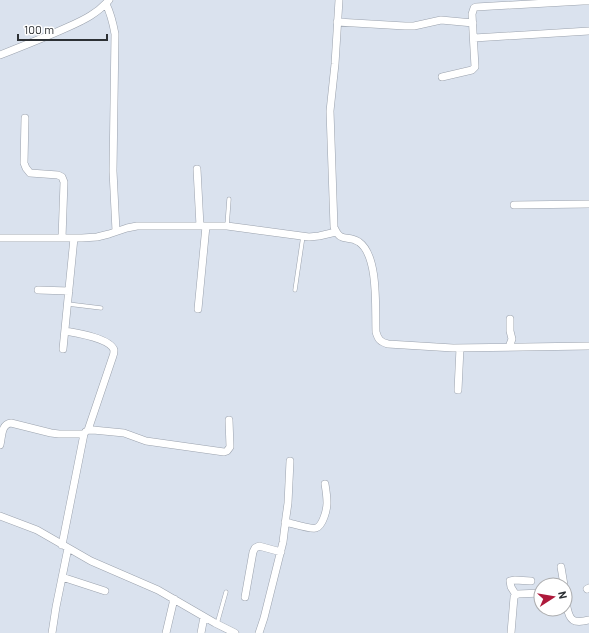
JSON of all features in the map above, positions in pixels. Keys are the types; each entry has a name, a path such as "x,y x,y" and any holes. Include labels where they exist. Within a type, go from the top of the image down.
{"street":[{"path":"339,0 330,111 334,227 338,235 342,238 359,242 367,252 370,259 374,275 376,332 379,340 388,344 460,348 589,346"},
{"path":"442,77 474,69 474,8 589,1"},
{"path":"0,55 54,34 87,18 98,12 107,2"},
{"path":"107,2 115,34 113,171 116,232"},
{"path":"337,22 405,26 414,26 441,20 473,23"},
{"path":"474,38 589,31"},
{"path":"25,118 24,163 26,168 30,173 58,175 62,177 64,182 62,238"},
{"path":"197,169 203,226 198,309"},
{"path":"514,205 589,204"},
{"path":"0,238 74,238 97,236 136,226 227,226 309,237 336,232"},
{"path":"63,349 74,238"},
{"path":"38,290 69,291"},
{"path":"509,347 512,338 509,329 510,319"},
{"path":"52,633 62,577 65,546 86,432 114,356 113,348 98,338 65,331"},
{"path":"458,390 460,348"},
{"path":"0,445 5,425 11,423 59,434 86,432 124,433 146,441 224,452 230,447 229,420"},
{"path":"259,633 284,536 289,494 290,461"},
{"path":"285,522 312,528 318,527 322,523 327,501 325,484"},
{"path":"0,516 37,530 95,563 150,586 235,633"},
{"path":"245,597 255,548 259,546 280,552"},
{"path":"560,567 562,577"},
{"path":"62,577 105,591"},
{"path":"516,594 511,587 510,581 530,581"},
{"path":"516,594 533,593"},
{"path":"511,633 514,597 516,594"},
{"path":"166,633 174,599"},
{"path":"201,633 204,617"},
{"path":"570,617 571,619 579,621 589,620"}],"lane":[{"path":"227,226 229,199"},
{"path":"295,290 303,236"},
{"path":"68,304 101,308"},
{"path":"217,624 226,592"}]}
